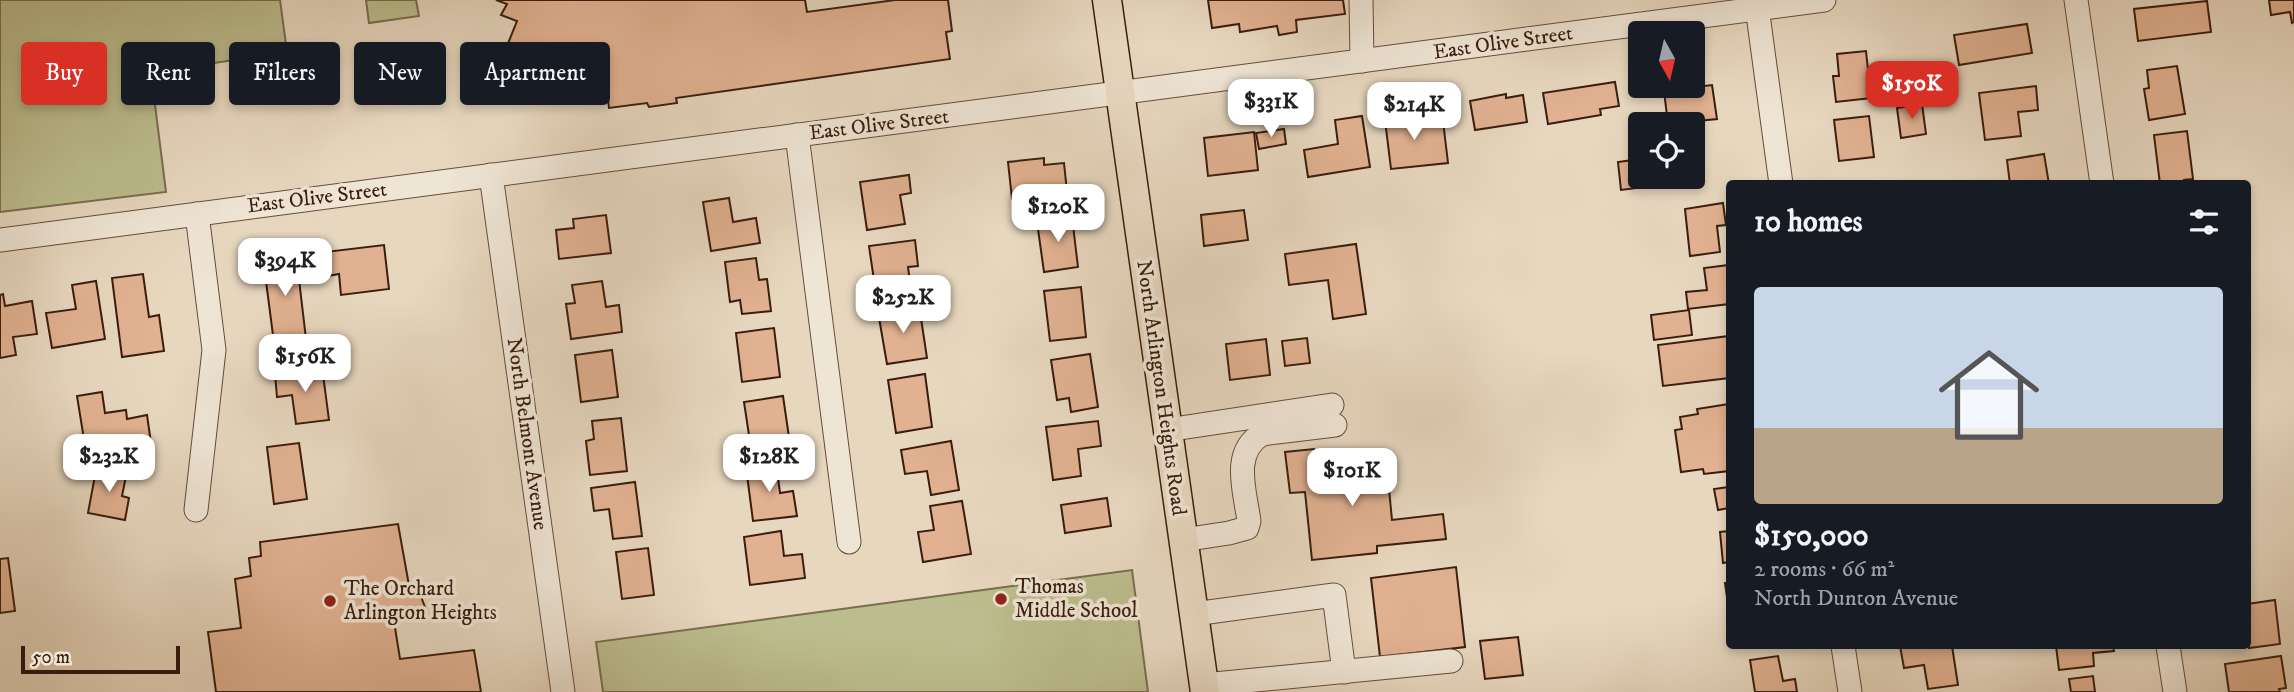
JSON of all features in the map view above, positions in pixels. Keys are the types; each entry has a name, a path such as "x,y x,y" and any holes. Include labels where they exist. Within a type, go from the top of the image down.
{"main road":[{"name":"North Arlington Heights Road","path":"1107,0 1204,689"}],"street":[{"path":"1361,0 1362,61"},
{"name":"East Olive Street","path":"0,240 1362,61 1757,5 1824,0"},
{"path":"2076,0 2101,180"},
{"path":"1757,5 1780,180"},
{"path":"797,135 849,542"},
{"name":"North Belmont Avenue","path":"491,176 563,692"},
{"path":"196,510 214,350 197,214"},
{"path":"1167,430 1333,415 1262,434 1254,439 1242,458 1249,521 1247,528 1183,540"},
{"path":"1194,614 1334,595 1344,673"},
{"path":"1843,649 1850,692"},
{"path":"2168,649 2175,692"},
{"path":"1204,689 1276,678 1451,661"}],"green space":[{"path":"0,0 280,0 286,42 229,42 229,61 215,63 215,42 121,42 121,105 155,105 166,192 0,212"},
{"path":"366,0 416,0 419,16 369,23"},
{"name":"Thomas Middle School","path":"1132,570 1148,692 603,692 596,642"}],"building":[{"path":"496,0 805,0 807,12 895,0 948,0 952,31 946,32 950,59 676,98 677,103 649,107 647,103 609,108 610,42 509,42 517,21 501,15 507,4"},
{"path":"1208,0 1343,0 1345,14 1296,20 1297,32 1279,35 1277,26 1240,32 1239,24 1212,28"},
{"path":"2269,0 2294,0 2294,22 2292,23 2290,12 2271,15"},
{"path":"2207,1 2211,32 2138,41 2134,9"},
{"path":"2027,24 2032,53 1959,65 1954,35"},
{"path":"1866,51 1871,98 1836,102 1833,76 1839,76 1837,54"},
{"path":"2177,66 2185,114 2149,120 2144,89 2149,88 2147,70"},
{"path":"1615,82 1619,106 1600,109 1601,115 1548,124 1543,93"},
{"path":"1712,85 1717,119 1705,120 1705,112 1667,112 1665,98 1705,98 1705,86"},
{"path":"2036,86 2038,110 2018,112 2021,136 1985,140 1979,93"},
{"path":"1506,94 1506,98 1523,95 1527,122 1475,130 1470,101"},
{"path":"1922,104 1926,134 1901,138 1897,108"},
{"path":"1406,109 1408,125 1443,121 1448,163 1391,169 1384,112"},
{"path":"1362,116 1370,167 1308,177 1304,150 1338,144 1335,120"},
{"path":"1869,116 1874,157 1839,161 1834,120"},
{"path":"1284,129 1286,144 1259,149 1256,133"},
{"path":"2187,131 2193,179 2160,180 2154,135"},
{"path":"1254,132 1258,170 1208,176 1204,138"},
{"path":"2044,154 2048,180 2010,180 2007,160"},
{"path":"1044,158 1044,165 1064,163 1067,192 1012,199 1008,162"},
{"path":"1628,161 1629,189 1621,190 1618,162"},
{"path":"909,175 911,193 900,195 905,224 867,230 860,182"},
{"path":"729,198 733,222 756,218 760,243 711,251 703,202"},
{"path":"1723,203 1726,225 1717,226 1720,252 1690,256 1685,209"},
{"path":"1244,210 1248,240 1204,246 1201,215"},
{"path":"606,215 611,253 559,259 556,230 574,228 573,219"},
{"path":"1072,217 1078,267 1044,272 1037,222"},
{"path":"915,240 918,266 908,267 911,290 876,294 869,246"},
{"path":"1356,244 1366,314 1333,319 1328,280 1289,285 1285,254"},
{"path":"384,245 389,289 341,295 339,274 328,276 325,252"},
{"path":"296,254 306,339 274,343 263,258"},
{"path":"756,258 759,280 767,279 771,311 742,314 740,300 730,302 725,262"},
{"path":"1726,265 1726,304 1688,309 1686,292 1707,290 1704,268"},
{"path":"143,274 149,317 159,315 164,351 122,357 112,278"},
{"path":"96,281 105,339 52,348 46,313 76,309 72,285"},
{"path":"602,281 606,307 619,305 622,332 571,339 566,304 575,303 572,285"},
{"path":"1081,287 1086,337 1050,341 1044,291"},
{"path":"3,294 5,306 32,301 37,334 13,337 16,355 0,358 0,295"},
{"path":"919,305 927,358 887,364 878,312"},
{"path":"1689,310 1692,335 1654,340 1651,315"},
{"path":"774,328 780,377 742,382 736,333"},
{"path":"1726,336 1726,378 1663,386 1658,345"},
{"path":"1307,338 1310,363 1285,366 1282,341"},
{"path":"1266,339 1270,375 1230,380 1226,344"},
{"path":"612,350 618,397 581,402 575,355"},
{"path":"1090,354 1098,407 1071,412 1069,398 1057,400 1051,360"},
{"path":"322,367 329,420 296,424 292,395 277,397 275,374"},
{"path":"925,374 932,427 896,433 888,380"},
{"path":"102,392 105,413 126,410 127,419 147,415 151,443 86,452 77,396"},
{"path":"783,396 791,451 764,455 761,440 750,442 744,402"},
{"path":"1726,404 1726,471 1704,474 1703,469 1681,472 1675,430 1682,429 1680,417 1698,414 1697,409"},
{"path":"621,418 627,471 590,475 586,441 594,439 592,421"},
{"path":"1098,421 1101,446 1078,449 1081,476 1053,480 1046,427"},
{"path":"951,441 959,490 931,495 927,471 905,474 901,450"},
{"path":"299,443 307,499 274,504 267,447"},
{"path":"1314,449 1315,464 1374,457 1376,478 1388,479 1392,520 1443,514 1446,539 1377,546 1377,553 1312,560 1305,492 1290,493 1285,452"},
{"path":"776,463 780,493 793,491 797,516 753,521 746,467"},
{"path":"97,465 127,471 122,496 129,498 125,520 88,513"},
{"path":"635,482 642,536 613,539 609,509 594,511 591,488"},
{"path":"1726,487 1726,509 1718,510 1714,489"},
{"path":"1107,498 1111,526 1065,533 1061,505"},
{"path":"962,501 971,554 923,562 918,532 934,530 930,506"},
{"name":"The Orchard Arlington Heights","path":"398,524 410,591 419,591 426,610 393,615 400,659 474,650 481,692 216,692 208,632 241,628 235,579 251,576 249,558 261,556 260,542"},
{"path":"781,531 784,556 802,554 805,578 750,585 744,537"},
{"path":"1726,531 1726,562 1723,563 1720,532"},
{"path":"648,548 654,595 622,599 616,552"},
{"path":"8,558 15,611 0,613 0,559"},
{"path":"1456,567 1465,647 1380,657 1371,578"},
{"path":"2275,600 2280,644 2251,648 2251,603"},
{"path":"1518,637 1523,675 1485,679 1480,641"},
{"path":"1901,649 1952,649 1958,685 1928,689 1924,665 1904,668"},
{"path":"2056,649 2114,649 2093,653 2094,666 2059,670"},
{"path":"1778,656 1783,681 1795,679 1797,692 1755,692 1750,660"},
{"path":"2281,656 2286,688 2279,689 2280,692 2229,692 2225,664"},
{"path":"2093,676 2095,692 2071,692 2069,679"}],"place":[{"name":"Thomas Middle School","path":"1001,599"},
{"name":"The Orchard Arlington Heights","path":"330,601"}]}
